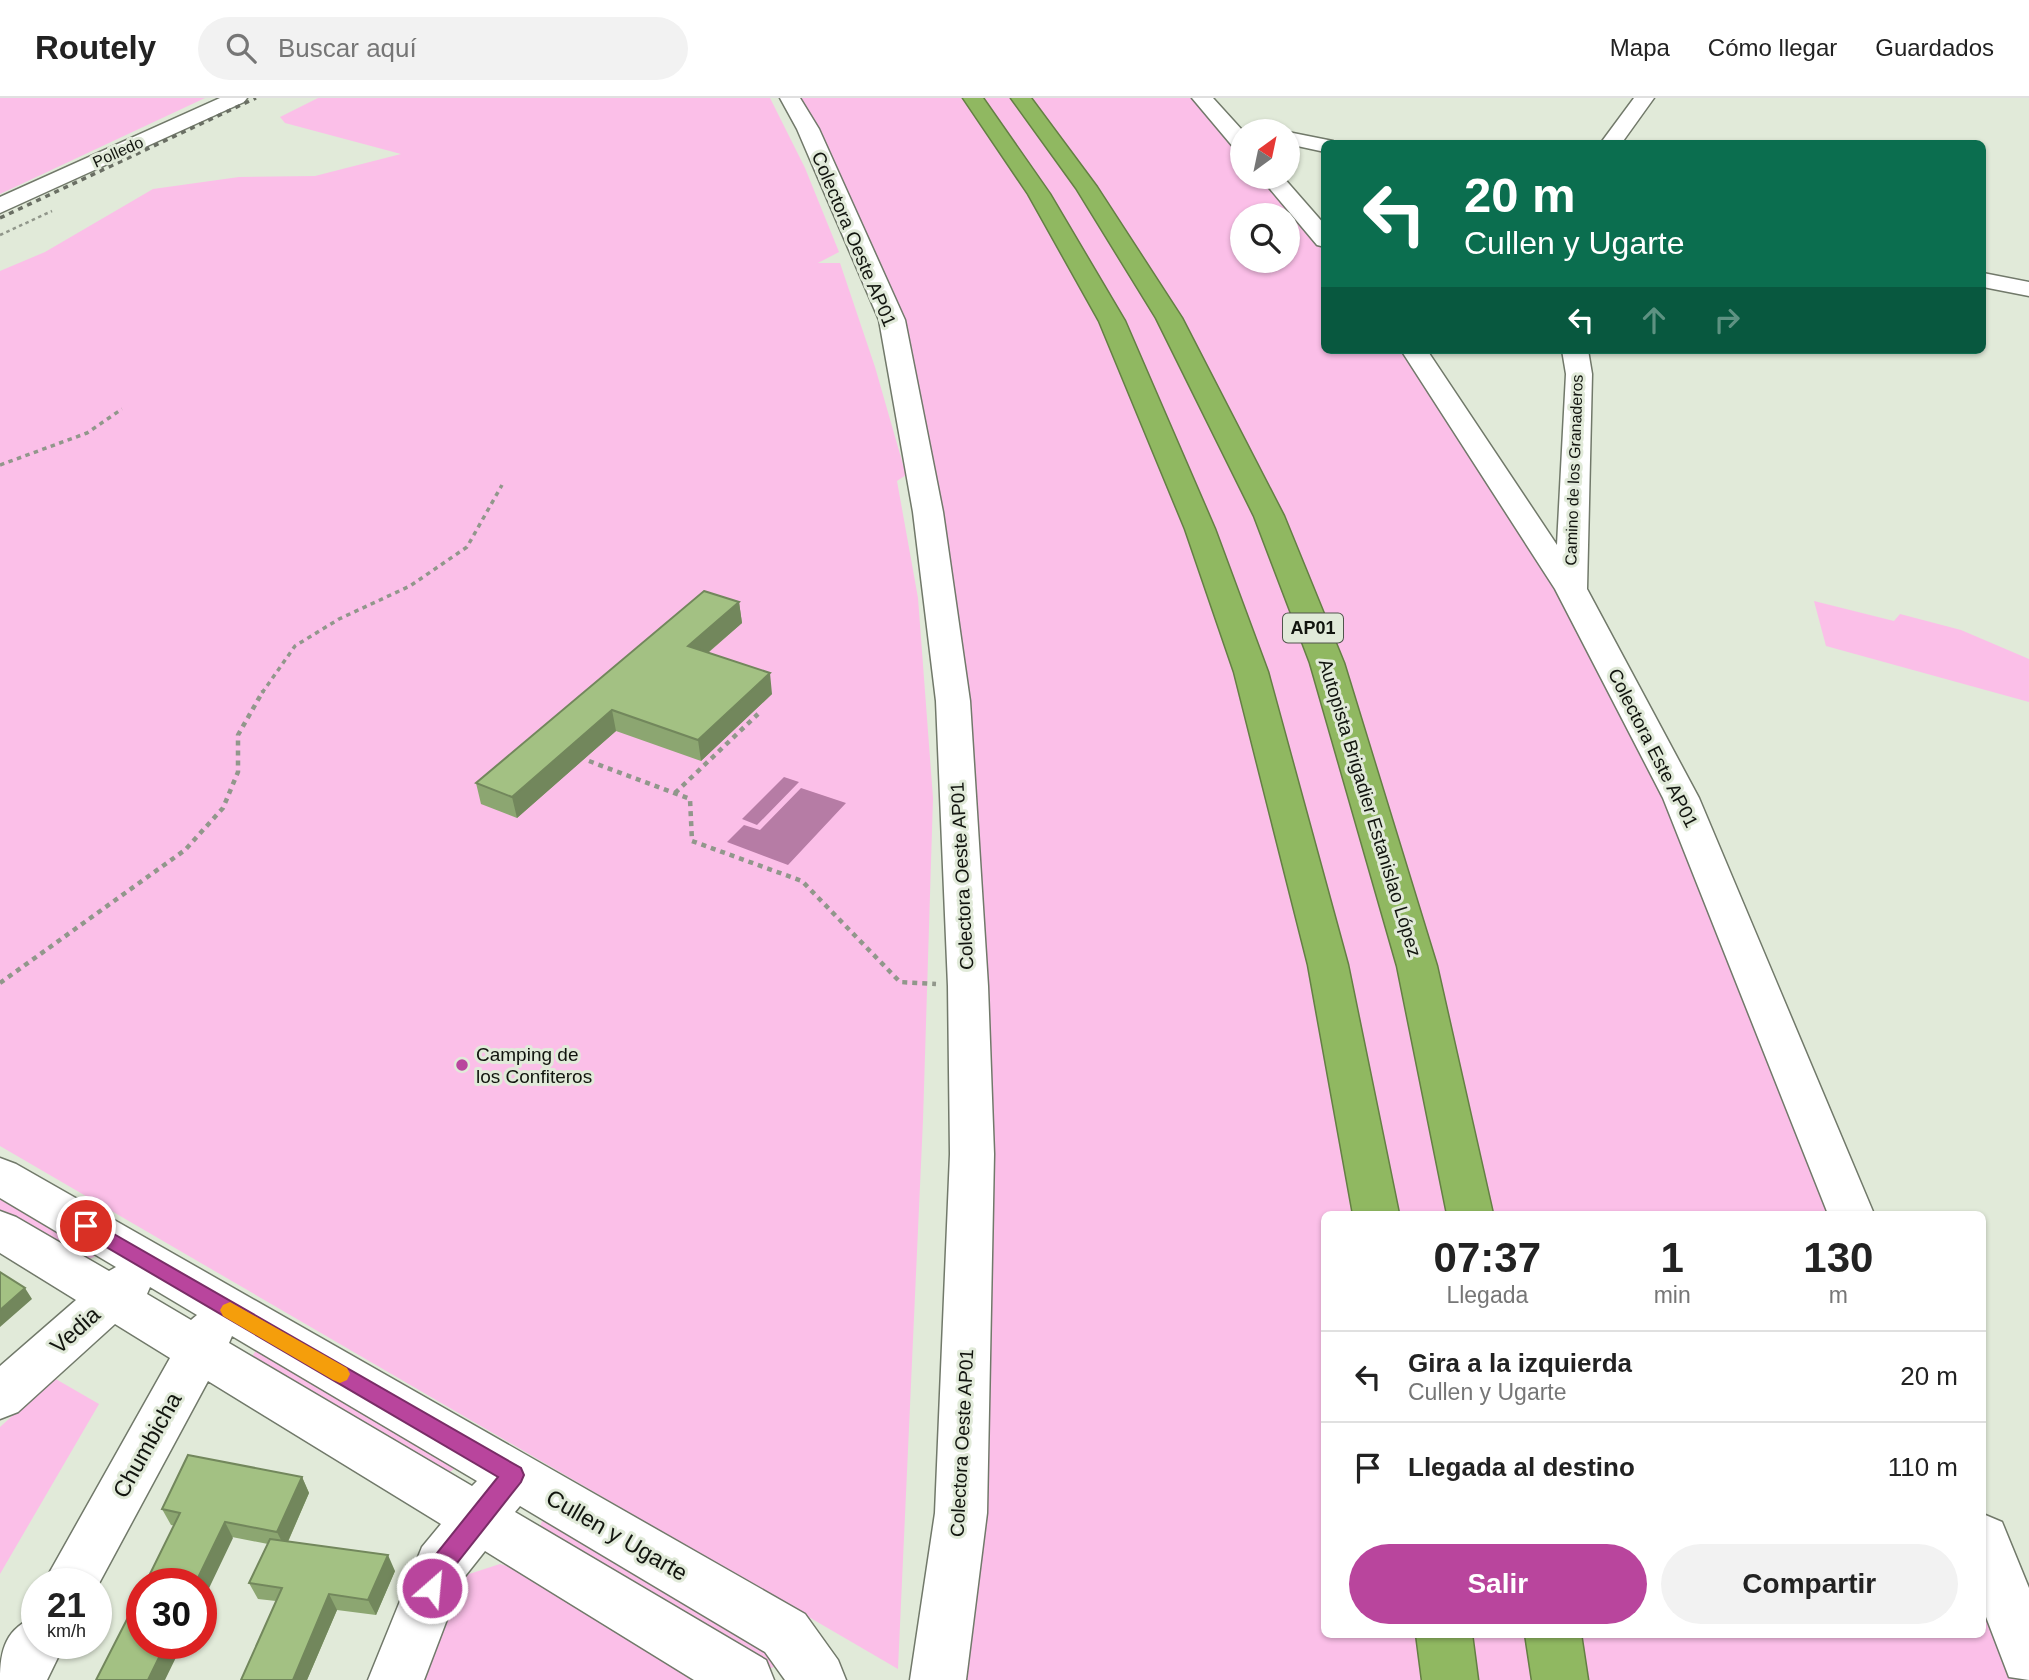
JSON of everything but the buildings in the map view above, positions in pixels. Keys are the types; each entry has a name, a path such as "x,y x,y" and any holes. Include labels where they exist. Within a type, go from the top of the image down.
{"highway":[{"path":"973,98 1039,194 1112,321 1200,528 1251,672 1328,965 1375,1211"},
{"name":"Autopista Brigadier Estanislao López","path":"1021,98 1086,187 1169,318 1269,516 1327,663 1418,966 1469,1211"},
{"path":"1445,1638 1450,1680"},
{"path":"1554,1638 1560,1680"}],"street":[{"name":"Polledo","path":"0,206 237,98"},
{"name":"Colectora Oeste AP01","path":"790,98 813,142 891,320 929,512 953,701 968,986 972,1154 961,1513 938,1680"},
{"path":"1202,98 1230,128"},
{"path":"1613,140 1644,98"},
{"path":"1300,141 1321,145"},
{"path":"1281,189 1321,235"},
{"path":"1986,281 2029,289"},
{"name":"Colectora Este AP01","path":"1417,354 1571,589 1681,798 1850,1211"},
{"name":"Camino de los Granaderos","path":"1571,589 1579,374 1576,354"},
{"name":"Cullen y Ugarte","path":"0,1176 785,1633 818,1680"},
{"path":"0,1230 746,1680"},
{"name":"Vedia","path":"0,1397 150,1263"},
{"name":"Chumbicha","path":"79,1568 223,1306"},
{"path":"396,1680 441,1565 513,1475"},
{"path":"1986,1547 2029,1658"},
{"path":"17,1680 28,1659"}],"path":[{"path":"0,235 52,211"},
{"path":"0,465 86,433 122,409"},
{"path":"0,983 185,850 223,808 238,772 238,735 260,696 295,646 339,619 410,586 467,547 502,485"},
{"path":"675,793 758,714"},
{"path":"589,761 690,799 692,841 802,881 900,982 968,986"}],"shaded area":[{"path":"0,98 205,98 0,194"},
{"path":"318,98 770,98 805,168 839,252 818,263 840,263 875,367 906,475 897,481 918,598 933,798 923,1120 898,1669 0,1146 0,271 45,252 153,189 239,177 315,176 401,154 285,123 280,117"},
{"path":"790,98 1202,98 1230,130 1230,189 1281,189 1293,203 1230,203 1230,273 1300,273 1300,211 1321,235 1321,354 1416,354 1681,798 1850,1211 1321,1211 1321,1638 1986,1638 1986,1546 2022,1635 2029,1680 938,1680 961,1513 953,701 892,320"},
{"path":"1814,601 1894,621 1900,614 1961,630 2029,659 2029,702 1826,646"},
{"path":"784,777 799,782 757,825 742,819"},
{"path":"801,788 846,803 788,865 727,842 744,825 760,830"},
{"path":"0,1189 97,1255 86,1261 0,1211"},
{"path":"257,1349 456,1462 455,1468 445,1476 251,1358"},
{"path":"54,1378 99,1404 0,1574 0,1427"},
{"path":"543,1519 776,1649 776,1666 769,1669 538,1531"},
{"path":"500,1564 533,1573 706,1680 418,1680 451,1594 466,1575"}],"railway":[{"path":"0,218 256,98"}],"slow traffic":[{"path":"230,1310 340,1374"}],"place":[{"name":"Camping de los Confiteros","path":"462,1065"}],"route":[{"path":"86,1226 513,1475 441,1565 432,1588"}]}
